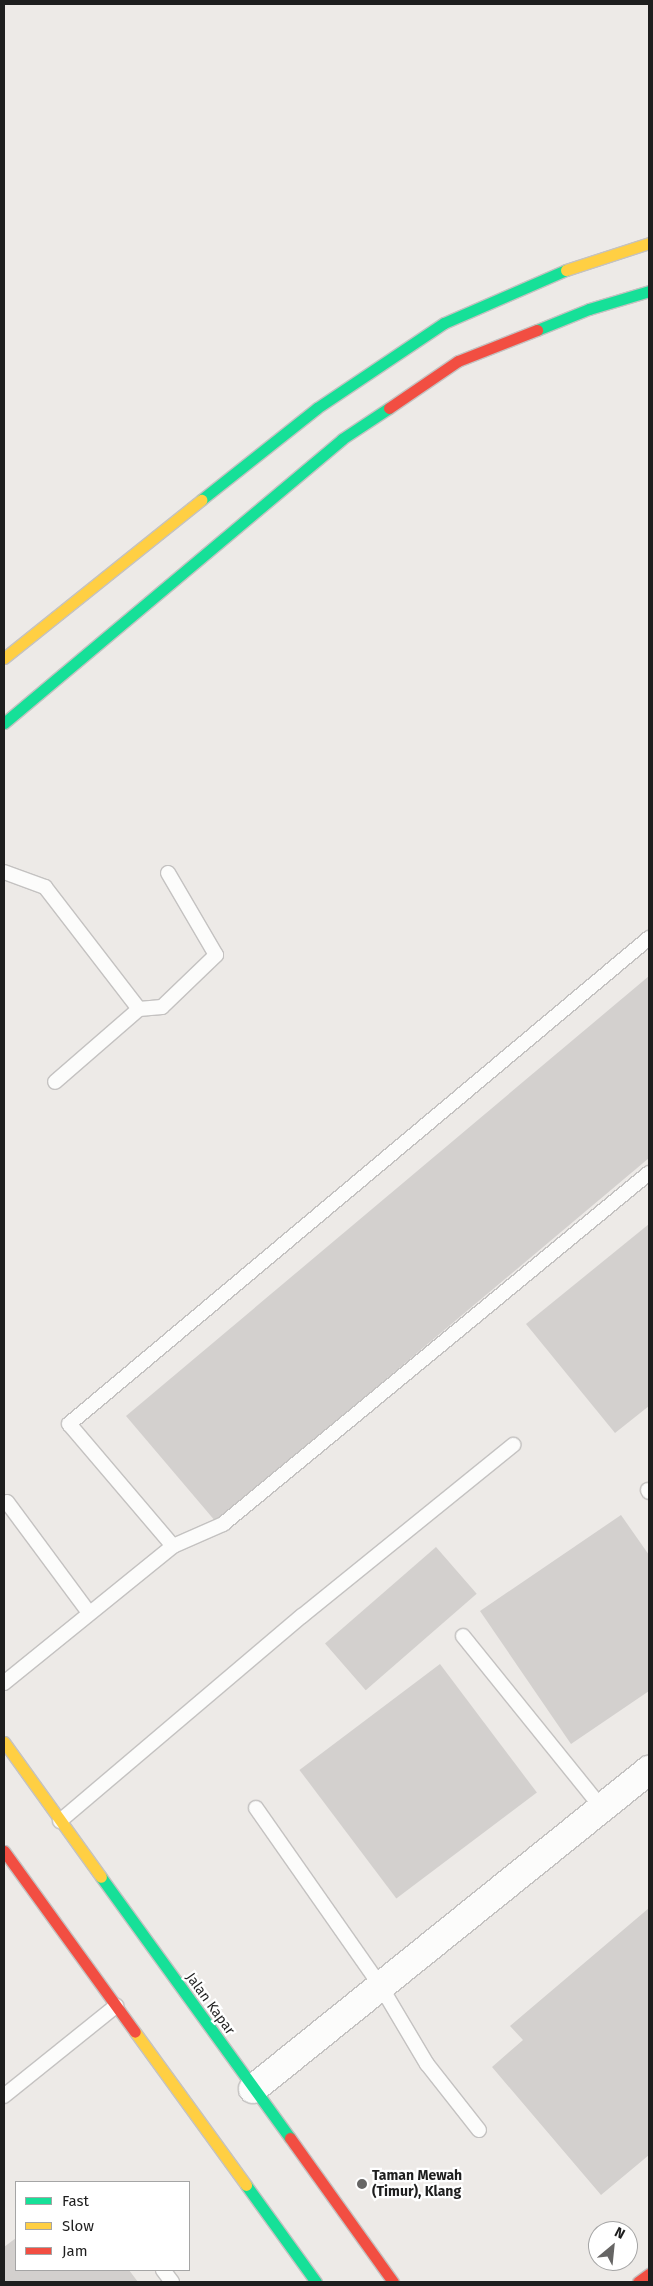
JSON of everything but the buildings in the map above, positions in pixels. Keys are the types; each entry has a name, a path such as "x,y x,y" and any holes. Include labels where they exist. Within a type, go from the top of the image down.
{"highway":[{"path":"4,658 317,408 444,323 569,269 649,243"},
{"path":"4,723 342,439 433,378 458,362 589,309 649,291"},
{"name":"Jalan Kapar","path":"4,1742 392,2282"},
{"path":"4,1851 316,2282"},
{"path":"638,2282 649,2274"}],"street":[{"path":"252,2089 649,1770"}],"lane":[{"path":"4,872 45,887 140,1009"},
{"path":"56,1082 140,1009 162,1007 216,955 168,873"},
{"path":"173,1546 68,1424 649,938"},
{"path":"4,1683 173,1546 223,1524 649,1173"},
{"path":"60,1821 302,1616 513,1445"},
{"path":"7,1502 89,1613"},
{"path":"463,1636 602,1808"},
{"path":"256,1808 380,1985 427,2064 479,2130"},
{"path":"4,2096 116,2006"},
{"path":"164,2271 172,2282"}],"traffic: fast":[{"path":"201,500 317,408 444,323 566,270"},
{"path":"537,330 589,309 649,291"},
{"path":"4,723 342,439 389,408"},
{"path":"101,1877 290,2138"},
{"path":"246,2185 316,2282"}],"traffic: slow":[{"path":"566,270 649,243"},
{"path":"4,658 201,500"},
{"path":"4,1742 101,1877"},
{"path":"135,2032 246,2185"}],"traffic: jam":[{"path":"389,408 458,361 537,330"},
{"path":"4,1851 135,2032"},
{"path":"290,2138 393,2282"},
{"path":"638,2282 649,2274"}],"place":[{"name":"Taman Mewah (Timur), Klang","path":"362,2184"}]}
